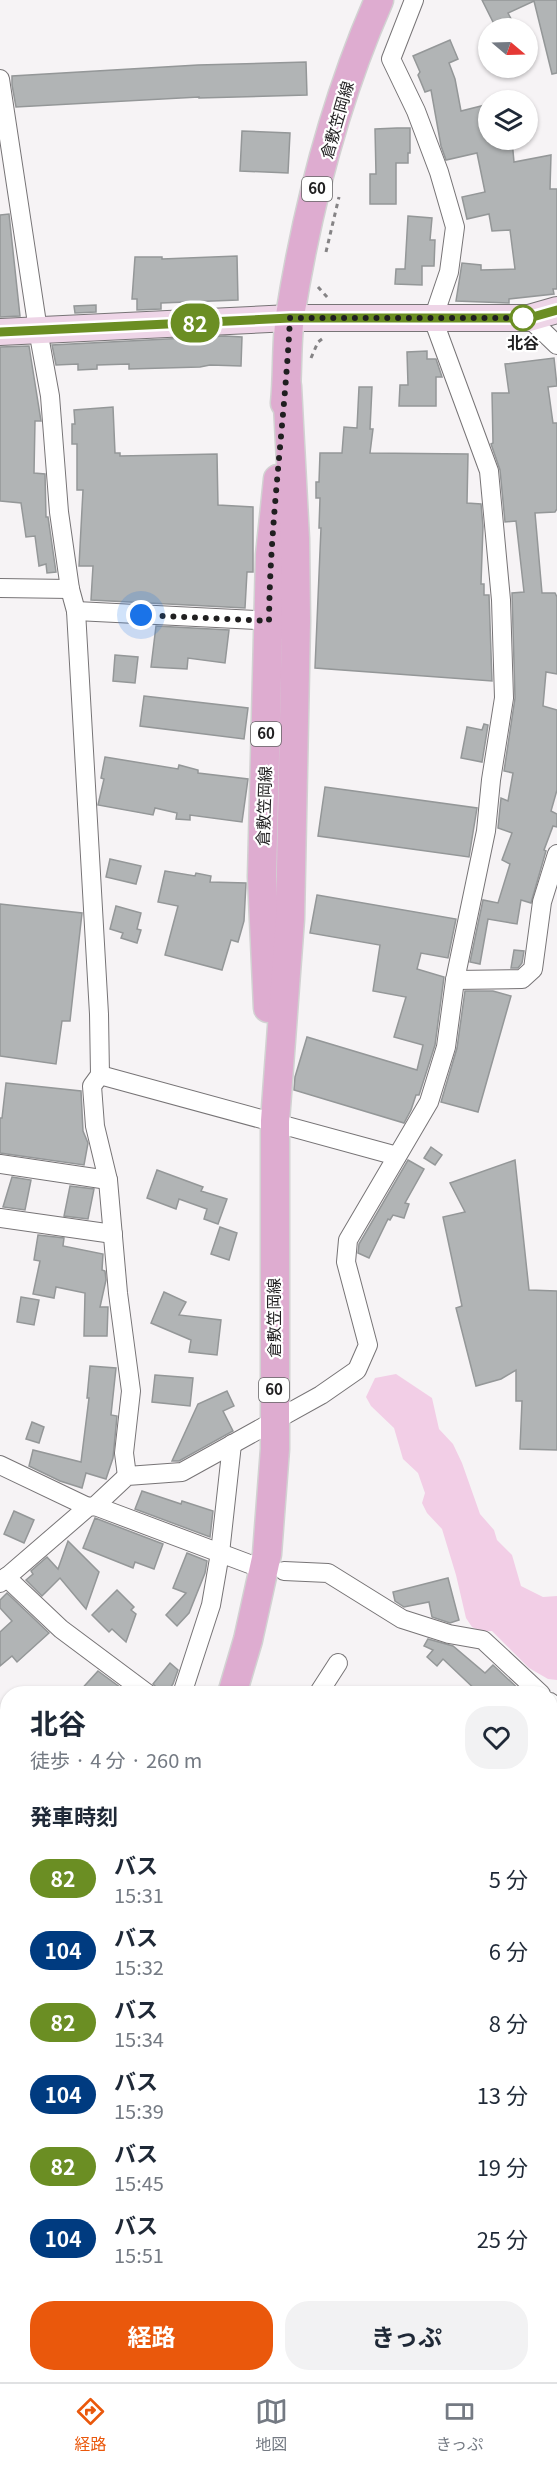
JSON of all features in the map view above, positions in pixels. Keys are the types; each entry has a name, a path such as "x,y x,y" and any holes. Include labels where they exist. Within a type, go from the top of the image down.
{"main road":[{"name":"倉敷笠岡線","path":"234,1686 248,1640 267,1554 275,1449 276,1082 266,993 262,877 283,621 270,555 287,386 290,318 312,209 343,94 379,0"},
{"path":"0,332 290,318 529,318 557,310"}],"street":[{"path":"137,1686 61,1629 3,1580 127,1476 182,1472 321,1395 357,1370 368,1345 346,1262 348,1240 429,1101 446,1047 455,980 486,831 491,780 504,698 501,600 489,471 433,319 449,272 455,227 439,172 416,111 391,59 414,0"},
{"path":"0,79 38,330 51,396 59,512 70,589 76,612 99,1014 100,1075 92,1086 95,1126 108,1180 131,1391 124,1453 127,1476"},
{"path":"529,318 557,345"},
{"path":"0,588 70,589"},
{"path":"76,612 283,621"},
{"path":"455,980 522,979 533,969 542,902 557,854"},
{"path":"100,1075 397,1156"},
{"path":"0,1164 108,1180"},
{"path":"0,1218 113,1234"},
{"path":"185,1686 212,1605 232,1444"},
{"path":"0,1466 92,1506 252,1565"},
{"path":"284,1571 328,1573 402,1619 449,1634 483,1640 532,1686"},
{"path":"323,1686 338,1663"}],"shaded area":[{"path":"396,1374 432,1398 439,1429 453,1444 480,1514 494,1530 497,1540 512,1555 521,1586 543,1597 557,1596 557,1680 548,1679 529,1668 492,1631 481,1631 472,1627 466,1618 442,1529 427,1513 422,1503 425,1493 418,1473 403,1459 394,1428 371,1406 366,1397 375,1378"}],"building":[{"path":"482,0 557,0 557,73 552,74 534,1 508,13 511,18 491,18"},
{"path":"450,40 458,59 449,63 455,79 461,111 478,107 478,150 513,150 514,162 551,155 550,189 557,189 557,289 553,289 554,294 509,299 509,303 456,301 462,263 481,265 481,270 515,269 510,230 492,231 489,214 467,219 462,197 485,192 477,153 446,160 441,146 431,90 425,92 413,56"},
{"path":"306,62 307,95 199,97 16,107 12,85 12,76 198,65"},
{"path":"410,128 408,163 396,163 396,204 370,204 370,174 376,174 375,129"},
{"path":"242,131 290,133 288,173 240,171"},
{"path":"9,214 20,316 0,317 0,215"},
{"path":"408,216 432,218 430,240 435,240 434,266 422,266 422,285 395,284 396,269 405,269"},
{"path":"237,256 238,300 161,303 161,309 137,310 137,299 132,299 135,257 162,257 162,259"},
{"path":"96,305 96,312 75,313 74,306"},
{"path":"242,337 241,366 210,365 129,369 129,364 97,365 97,369 78,370 78,364 56,365 52,345"},
{"path":"29,346 41,421 35,421 34,473 45,474 46,517 48,517 56,572 47,573 46,564 39,566 35,536 26,537 21,503 0,501 0,347"},
{"path":"427,351 427,359 436,359 442,377 436,377 436,406 399,406 400,385 408,385 407,352"},
{"path":"554,358 557,386 548,387 553,423 557,423 557,509 555,512 535,513 542,593 555,593 557,597 557,674 546,672 543,706 557,710 557,790 551,811 557,814 557,827 553,826 544,850 546,851 531,903 521,900 517,924 488,919 480,964 470,962 483,900 498,903 510,864 502,860 512,833 498,828 501,798 508,801 513,773 504,771 515,698 512,593 524,592 516,521 505,522 500,470 491,444 493,443 492,393 509,393 505,364"},
{"path":"359,387 372,387 370,429 373,429 370,453 468,454 467,503 481,504 483,526 481,584 484,584 484,595 489,595 492,681 315,668 321,528 319,528 320,498 316,498 316,482 319,482 320,453 342,453 344,427 357,428"},
{"path":"113,407 115,453 120,453 120,456 217,454 218,505 253,507 253,572 247,572 245,608 91,600 93,566 79,566 83,490 77,490 77,444 72,444 72,424 75,424 74,410"},
{"path":"156,626 229,630 225,663 188,658 187,669 151,667"},
{"path":"115,655 138,657 135,683 113,681"},
{"path":"144,696 248,708 244,739 140,726"},
{"path":"484,724 488,725 482,762 461,758 467,727 482,730"},
{"path":"105,757 178,769 179,765 198,770 198,773 248,779 242,822 190,815 190,820 176,819 177,813 155,808 153,815 98,805 104,779 101,778"},
{"path":"325,787 477,808 469,857 318,836"},
{"path":"110,859 141,866 136,884 106,877"},
{"path":"165,871 211,876 210,882 246,883 244,921 238,942 231,940 222,970 165,955 178,906 158,902"},
{"path":"317,895 456,919 448,958 421,953 417,969 444,977 435,1045 419,1095 416,1095 404,1123 294,1090 295,1077 307,1037 417,1070 423,1045 394,1037 406,997 373,991 380,945 310,933"},
{"path":"0,904 82,913 70,1021 62,1021 56,1064 0,1056"},
{"path":"116,906 141,913 137,929 141,930 137,943 121,938 123,933 110,929"},
{"path":"514,950 524,951 522,963 518,968 511,968"},
{"path":"465,991 493,991 511,996 478,1112 441,1102 457,1048"},
{"path":"6,1083 81,1091 83,1131 88,1143 84,1165 0,1153 0,1118 2,1118"},
{"path":"431,1147 442,1155 435,1165 424,1158"},
{"path":"408,1160 424,1169 405,1203 409,1204 404,1218 393,1215 390,1220 388,1219 369,1258 358,1253 359,1244"},
{"path":"515,1160 529,1290 557,1291 557,1450 520,1449 522,1401 516,1401 516,1370 501,1379 476,1386 456,1308 462,1306 443,1217 465,1212 450,1183"},
{"path":"157,1170 203,1187 201,1191 227,1199 218,1224 204,1219 207,1209 179,1199 176,1209 147,1198"},
{"path":"12,1177 31,1180 25,1210 3,1207"},
{"path":"70,1186 94,1189 88,1219 64,1216"},
{"path":"220,1227 237,1233 229,1260 211,1254"},
{"path":"38,1235 64,1238 63,1246 103,1254 102,1270 105,1271 106,1280 100,1307 108,1307 107,1336 84,1336 85,1293 56,1287 54,1298 33,1294 40,1261 34,1260"},
{"path":"164,1292 186,1302 179,1315 221,1320 217,1355 189,1352 191,1340 151,1323"},
{"path":"21,1297 39,1300 34,1325 17,1322"},
{"path":"90,1366 116,1368 111,1415 117,1416 113,1458 106,1479 86,1473 82,1488 60,1481 29,1466 33,1450 81,1462 89,1398 87,1398"},
{"path":"155,1375 193,1378 190,1406 152,1402"},
{"path":"227,1391 234,1406 223,1411 233,1431 179,1461 172,1461 198,1404"},
{"path":"32,1422 44,1427 39,1443 26,1439"},
{"path":"142,1491 181,1504 182,1501 213,1511 210,1537 135,1509"},
{"path":"14,1511 34,1520 24,1543 4,1534"},
{"path":"95,1518 163,1544 154,1569 135,1562 133,1568 83,1548"},
{"path":"68,1541 99,1572 86,1609 60,1578 42,1596 26,1580 33,1574 31,1571 47,1557 58,1569"},
{"path":"187,1553 207,1561 205,1573 189,1613 177,1626 166,1615 186,1593 173,1588"},
{"path":"448,1578 459,1620 450,1623 432,1617 429,1602 404,1607 395,1601 393,1592"},
{"path":"117,1590 134,1607 131,1610 136,1614 126,1642 112,1629 109,1632 92,1615"},
{"path":"7,1593 49,1633 17,1662 12,1656 0,1666 0,1632 12,1621 0,1608 0,1600"},
{"path":"428,1639 453,1646 485,1673 493,1665 515,1686 472,1686 443,1659 437,1666 427,1657 433,1650 424,1646"},
{"path":"170,1663 178,1670 172,1686 153,1684"},
{"path":"98,1671 118,1686 84,1686"}],"bus line":[{"name":"82","path":"0,332 290,318 529,318 557,310"}],"place":[{"name":"北谷","path":"523,318"}],"route":[{"path":"141,615 269,621 270,555 287,386 290,318 523,318"}]}
